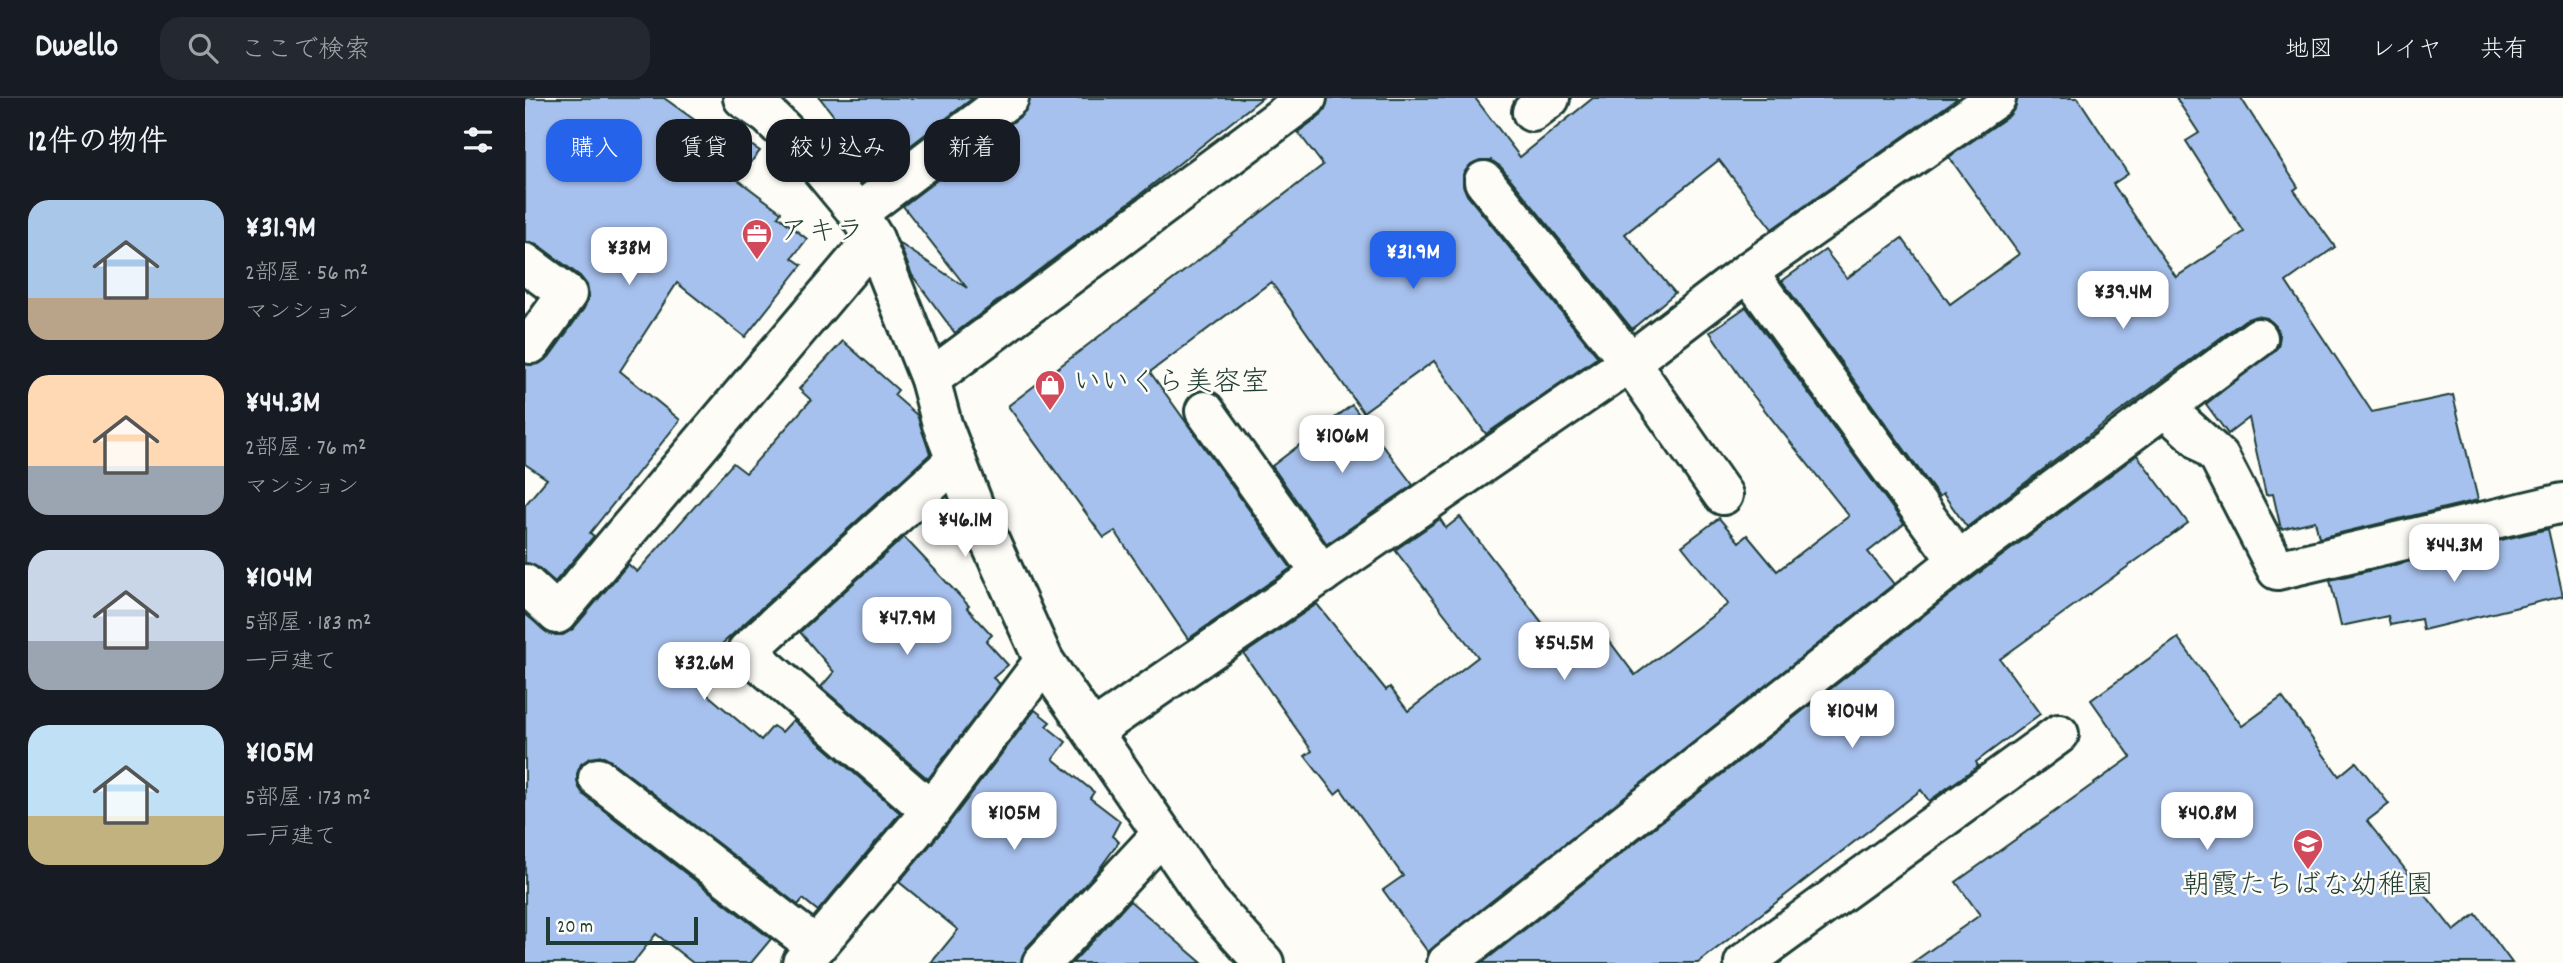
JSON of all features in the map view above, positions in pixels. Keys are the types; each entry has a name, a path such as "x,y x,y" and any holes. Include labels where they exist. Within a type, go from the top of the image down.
{"street":[{"path":"743,98 768,115 814,160 866,226 930,379 973,504 1044,661 1209,902 1263,963"},
{"path":"525,584 558,614 866,226 1009,98"},
{"path":"930,379 1307,98"},
{"path":"1093,731 1630,362 1748,272 1996,98"},
{"path":"1484,181 1630,362 1723,495"},
{"path":"525,263 567,294 531,344"},
{"path":"1748,272 1958,561"},
{"path":"1447,963 1958,561 2258,338"},
{"path":"2166,409 2219,457 2277,570 2563,503"},
{"path":"1205,411 1322,574"},
{"path":"931,811 747,651 956,460"},
{"path":"598,778 809,955 931,811 1044,661"},
{"path":"1744,963 2059,734"},
{"path":"1042,963 1161,835"}],"building":[{"path":"525,98 664,98 693,119 656,119 656,182 741,182 781,212 778,216 807,239 792,258 802,265 745,337 677,283 620,371 680,420 590,533 594,536 555,582 539,568 525,563 525,505 547,479 525,464 525,364 539,364 549,357 585,307 589,296 587,285 580,276 538,245 525,242"},
{"path":"820,98 973,98 945,119 924,119 924,135 910,146 910,119 836,119"},
{"path":"1030,98 1262,98 1138,196 955,333 912,275 899,243 967,288 903,206 934,182 1020,182 1020,119 1017,119 1022,115"},
{"path":"1328,98 1475,98 1520,157 1593,98 1958,98 1772,229 1719,160 1625,234 1675,293 1632,329 1501,167 1491,160 1480,160 1471,164 1463,174 1467,195 1598,357 1486,434 1434,361 1363,412 1271,282 1150,372 1291,568 1188,639 1115,531 1104,538 1008,406 1323,165 1298,132 1321,115"},
{"path":"2018,98 2078,98 2128,174 2113,184 2176,277 2244,232 2186,141 2199,133 2176,98 2241,98 2298,187 2294,190 2335,247 2286,282 2372,412 2453,395 2478,500 2319,538 2315,521 2281,529 2273,494 2266,495 2249,418 2228,434 2206,404 2278,347 2280,336 2276,326 2267,318 2256,316 2245,320 1967,527 1943,494 1939,497 1782,281 1825,250 1847,278 1902,238 1950,304 2019,254 1949,157 2009,116"},
{"path":"752,146 760,151 752,161"},
{"path":"1746,307 1904,524 1868,552 1894,584 1428,952 1383,890 1403,876 1341,789 1335,794 1305,756 1312,751 1244,654 1317,604 1386,690 1390,687 1408,711 1478,657 1395,550 1440,519 1446,528 1460,517 1565,652 1598,626 1635,675 1728,604 1682,546 1719,518 1739,542 1747,535 1777,571 1849,516 1752,394 1710,332"},
{"path":"843,341 898,390 894,395 917,415 930,454 698,666 704,674 694,683 761,740 773,726 782,732 793,720 900,813 818,911 803,899 798,905 611,761 602,756 590,758 581,764 577,774 578,786 584,795 771,939 751,963 693,963 656,934 633,963 525,963 525,614 552,635 563,635 573,629 628,564 637,572 733,463 746,473 811,400 799,389"},
{"path":"1352,405 1413,485 1327,544 1272,466"},
{"path":"2137,455 2188,523 2000,659 2040,714 1976,762 1978,766 1929,801 1921,790 1698,963 1482,963 1951,594"},
{"path":"2548,529 2563,596 2423,630 2421,619 2390,625 2388,616 2341,626 2330,580"},
{"path":"904,537 969,606 967,608 992,635 986,641 1008,665 993,678 1000,684 928,779 821,687 834,672 800,632"},
{"path":"2178,638 2242,726 2282,697 2339,776 2356,762 2389,804 2367,821 2454,931 2476,914 2512,963 1912,963 1980,915 1956,882 2131,757 2091,700"},
{"path":"1035,710 1050,722 1046,726 1066,742 1053,759 1094,792 1090,798 1120,821 1112,836 1119,842 1097,872 1026,948 1021,963 931,963 958,930 899,882 948,824"},
{"path":"1130,901 1202,963 1072,963"}],"place":[{"name":"アキラ","path":"757,261"},
{"name":"いいくら美容室","path":"1050,412"},
{"name":"朝霞たちばな幼稚園","path":"2308,871"}]}
